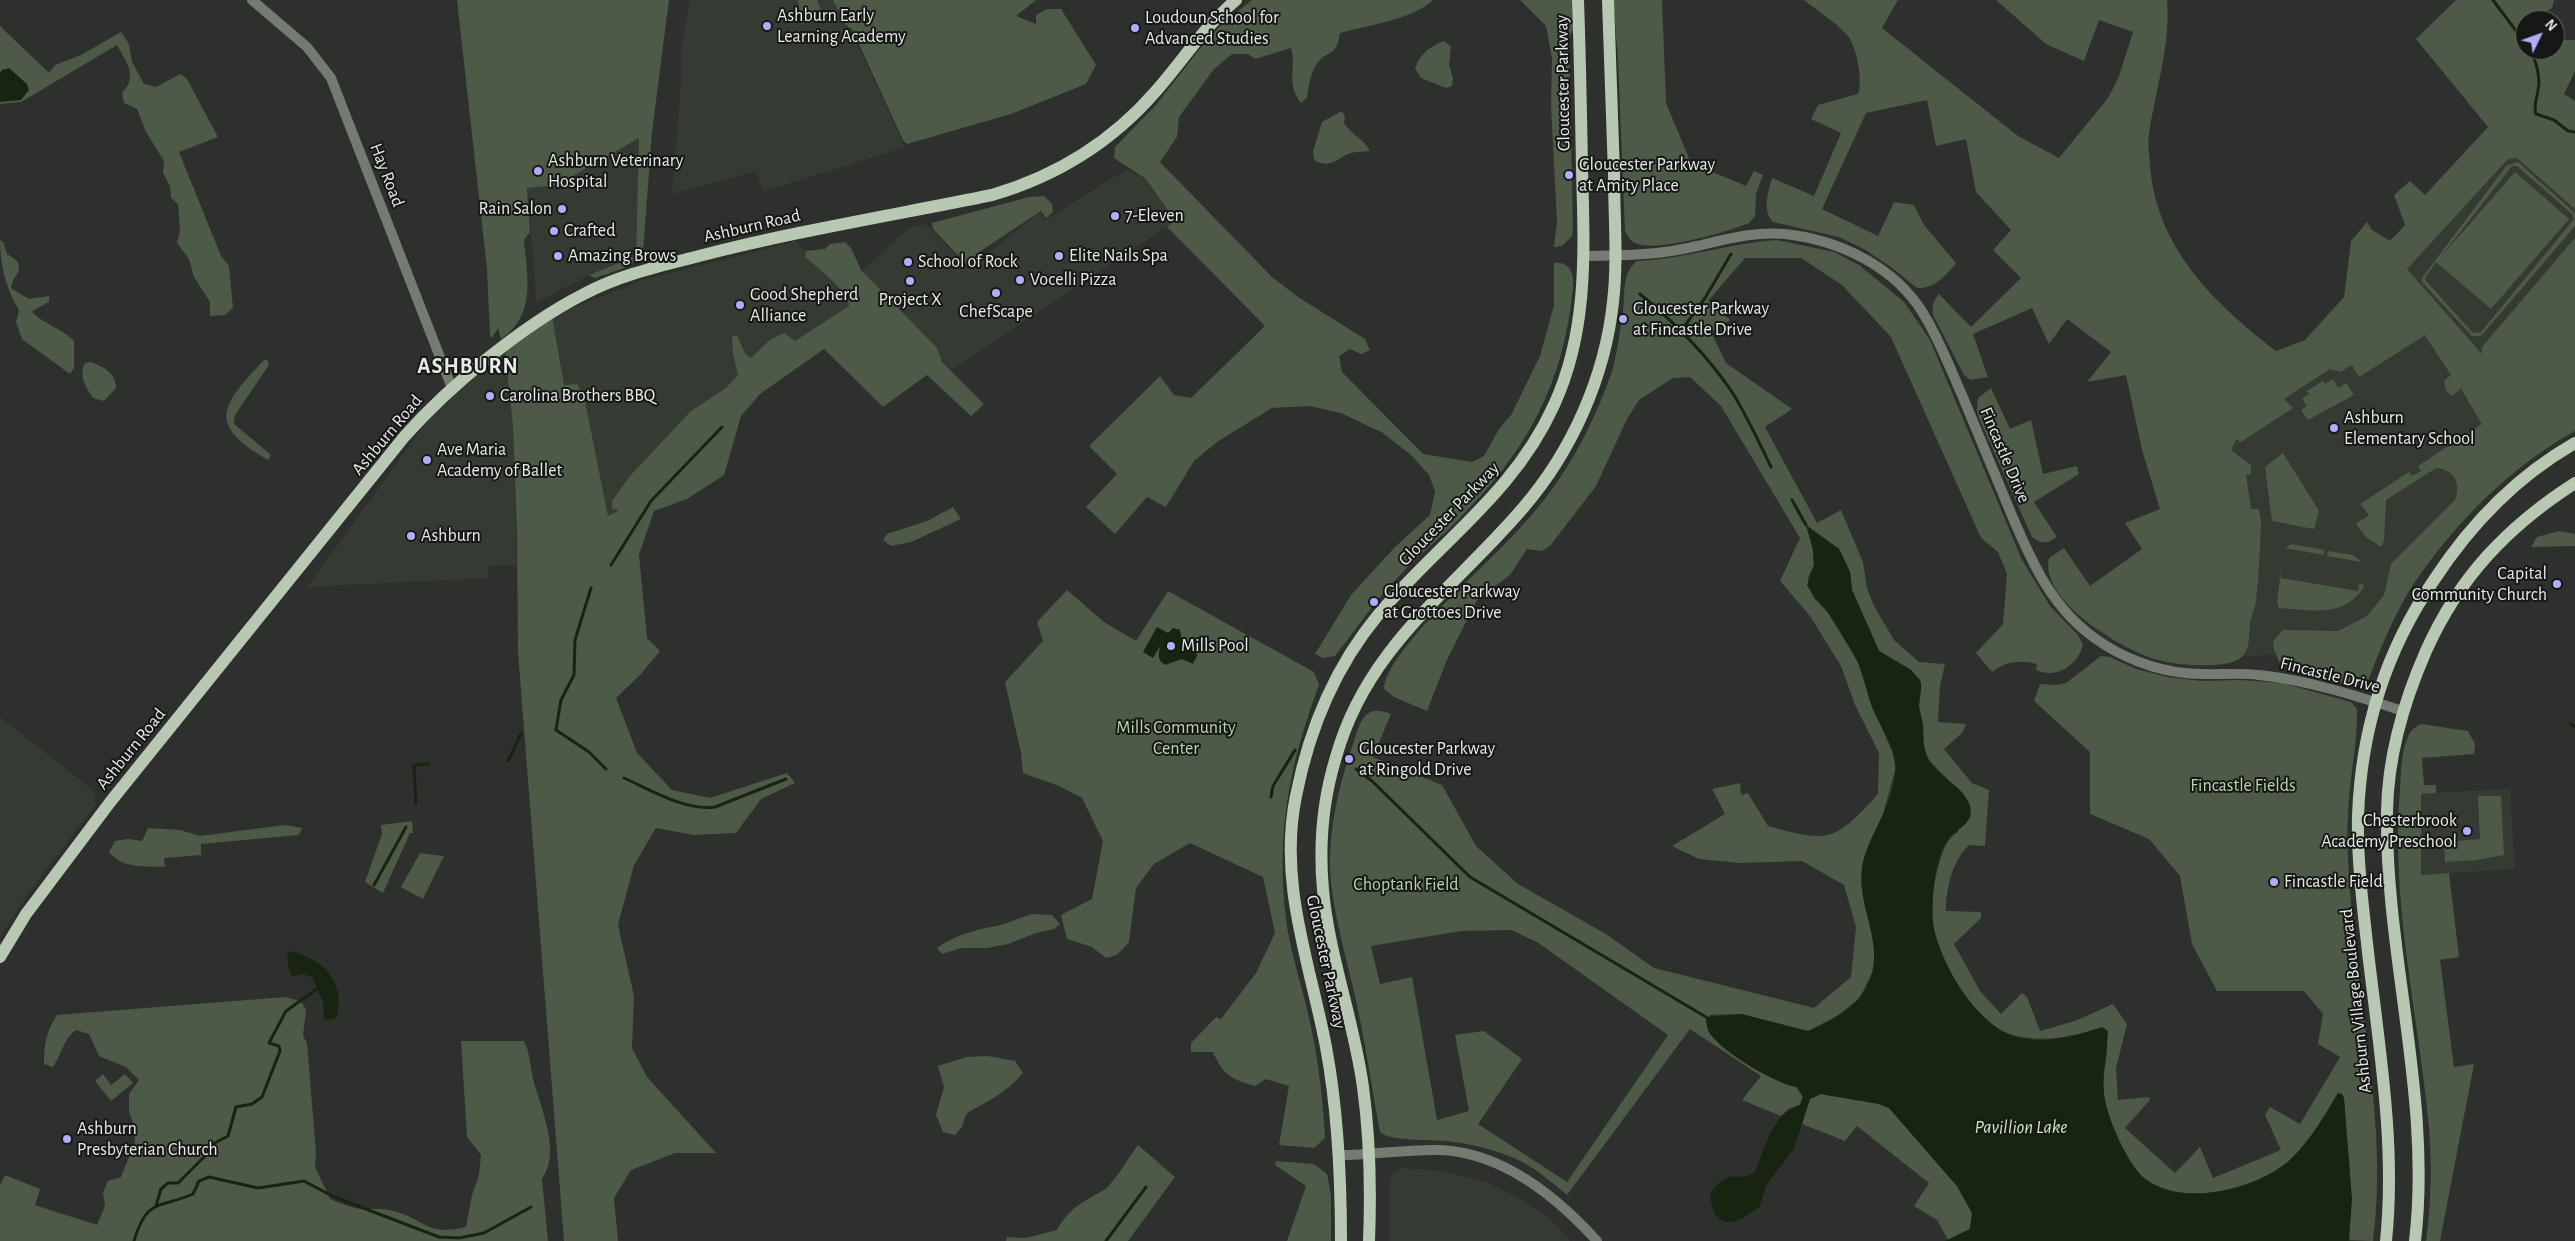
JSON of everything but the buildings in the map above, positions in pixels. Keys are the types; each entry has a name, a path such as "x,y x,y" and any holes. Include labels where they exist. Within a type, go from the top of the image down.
{"main road":[{"name":"Ashburn Road","path":"0,957 26,914 116,796 404,437 452,388 540,321 584,293 604,285 669,264 747,244 992,196 1020,187 1060,169 1093,150 1134,114 1157,91 1203,31 1236,0"},
{"name":"Gloucester Parkway","path":"1341,1241 1340,1155 1330,1069 1298,932 1291,866 1295,798 1311,736 1337,675 1360,639 1403,587 1486,506 1525,457 1555,404 1575,342 1583,301 1584,256 1578,0"},
{"name":"Gloucester Parkway","path":"1370,1241 1370,1155 1364,1088 1323,890 1322,837 1326,802 1336,755 1346,726 1388,652 1410,625 1524,507 1565,448 1592,392 1604,353 1613,304 1616,255 1608,0"},
{"name":"Ashburn Village Boulevard","path":"2386,1241 2390,1187 2387,1126 2364,913 2358,837 2363,763 2376,702 2406,626 2426,590 2458,546 2477,523 2518,484 2575,443"},
{"path":"2415,1241 2419,1187 2417,1130 2391,890 2387,817 2390,772 2404,711 2418,668 2436,630 2466,582 2498,543 2514,528 2543,504 2575,483"}],"street":[{"name":"Hay Road","path":"252,0 307,47 331,78 452,388"},
{"name":"Fincastle Drive","path":"1584,256 1663,252 1730,237 1765,233 1824,241 1861,256 1903,288 1925,315 1957,384 2032,562 2054,600 2080,627 2098,641 2129,658 2162,669 2185,673 2258,675 2300,682 2404,711"},
{"path":"1340,1155 1441,1150 1485,1160 1514,1173 1542,1190 1571,1214 1597,1241"}],"shaded area":[{"path":"690,0 837,0 905,147 763,192 756,171 672,194 681,83 681,48"},
{"name":"Ashburn Elementary School","path":"2545,76 2575,118 2575,424 2459,513 2384,625 2277,655 2214,657 2199,491 2169,393 2286,373"},
{"path":"640,137 636,256 589,275 536,303 528,188 557,185"},
{"path":"1126,170 1146,179 1169,212 1172,223 951,370 860,273 910,227 926,224 968,269 1040,212 1045,220"},
{"path":"796,241 859,304 743,380 590,536 578,384 564,385 552,316 643,280"},
{"path":"505,351 513,427 517,565 488,566 488,578 307,587 432,415"},
{"path":"0,717 94,791 96,804 30,891 0,936"},
{"name":"Chesterbrook Academy Preschool","path":"2510,789 2515,869 2421,875 2421,793"},
{"path":"1401,1168 1442,1171 1483,1181 1522,1200 1551,1220 1570,1241 1389,1241 1390,1179 1394,1171"}],"green space":[{"path":"457,0 669,0 652,132 643,252 634,262 622,269 595,278 589,275 636,256 639,138 557,185 527,188 530,232 524,240 528,281 525,306 520,318 512,329 501,339 498,328 492,338 490,336 487,269"},
{"path":"798,0 817,0 824,18 801,24"},
{"path":"833,0 1036,0 1016,16 1036,24 1036,15 1047,9 1061,9 1096,65 1086,84 1011,114 907,144 903,140 852,29 846,25"},
{"path":"1252,0 1433,0 1425,7 1402,17 1340,33 1339,40 1333,51 1324,56 1314,68 1307,98 1301,103 1296,96 1292,82 1293,63 1291,48 1255,59 1248,54 1232,54 1214,69 1179,117 1177,137 1160,162 1272,277 1298,297 1365,339 1370,350 1361,354 1350,349 1339,356 1342,372 1423,454 1472,462 1484,456 1499,429 1511,415 1540,356 1554,305 1554,263 1564,264 1568,267 1573,278 1568,324 1560,356 1550,387 1537,416 1521,443 1503,469 1481,495 1384,593 1335,656 1323,658 1315,654 1351,595 1394,548 1430,515 1435,491 1429,475 1411,455 1383,433 1341,413 1309,406 1272,408 1217,442 1194,461 1166,507 1147,497 1115,534 1086,507 1117,474 1089,446 1160,376 1174,395 1191,398 1265,326 1167,227 1172,223 1166,214 1169,212 1146,179 1114,158 1115,147 1156,105 1198,51 1219,27"},
{"path":"1520,0 1572,0 1573,29 1569,38 1573,229 1572,236 1562,246 1554,247 1557,222 1551,106 1552,59 1546,26"},
{"path":"1613,0 1662,0 1666,103 1691,163 1746,186 1754,171 1763,175 1756,194 1755,216 1749,223 1709,236 1658,245 1635,243 1628,236 1625,231 1618,59"},
{"path":"1804,0 1898,0 1882,28 2018,136 2059,158 2108,98 2118,79 2133,32 2099,20 2084,61 2046,44 1996,0 2167,0 2168,17 2165,51 2148,139 2155,196 2164,223 2192,272 2231,314 2276,351 2305,340 2344,297 2351,241 2367,222 2372,230 2390,241 2405,225 2394,195 2410,181 2425,195 2488,127 2416,39 2456,0 2554,0 2552,8 2548,10 2515,10 2515,60 2565,60 2565,40 2575,40 2575,71 2564,94 2575,101 2575,209 2517,158 2508,159 2407,269 2482,354 2482,347 2575,238 2575,431 2552,445 2508,478 2468,515 2450,536 2417,579 2403,601 2369,679 2357,687 2281,666 2273,641 2283,630 2338,631 2367,616 2384,595 2391,564 2455,500 2457,483 2455,478 2448,471 2436,468 2386,500 2384,540 2381,547 2366,537 2356,524 2369,515 2360,504 2409,472 2412,476 2421,471 2418,466 2482,424 2460,387 2460,390 2451,396 2446,390 2444,381 2451,375 2424,334 2424,336 2359,377 2352,365 2340,372 2330,369 2284,399 2293,408 2241,442 2236,439 2231,450 2251,465 2251,474 2246,475 2251,509 2259,509 2261,522 2256,601 2250,623 2248,646 2242,657 2230,663 2181,664 2151,658 2137,652 2102,632 2068,605 2056,590 2049,574 2049,558 2064,548 2090,586 2142,549 2125,523 2160,509 2142,450 2126,375 2087,382 2111,352 2067,319 2049,344 2032,308 1973,334 1988,377 1971,380 1964,375 1933,315 1935,299 1939,294 1971,327 2021,278 1993,250 2011,230 1976,192 1966,139 1936,146 1927,100 1866,113 1822,209 1878,236 1894,202 1914,205 1924,225 1956,263 1944,276 1929,286 1917,288 1891,267 1864,249 1839,237 1773,222 1770,217 1767,201 1772,178 1814,196 1841,133 1811,119 1818,105 1858,94 1860,81 1854,47 1847,35"},
{"path":"0,26 49,73 55,65 81,55 121,32 129,44 132,62 144,84 156,87 180,74 187,79 218,137 179,152 221,256 229,266 233,308 225,315 210,316 210,302 194,277 189,259 177,243 180,231 178,204 171,198 170,186 163,173 164,161 146,132 137,109 124,103 122,93 127,87 130,75 127,63 117,45 21,102 0,104"},
{"path":"1444,41 1451,47 1449,65 1453,78 1452,86 1446,88 1421,78 1415,68 1426,51"},
{"path":"1342,111 1345,117 1344,123 1365,143 1370,151 1355,152 1327,164 1314,160 1313,152 1322,122"},
{"path":"2518,162 2575,213 2575,226 2481,336 2472,336 2422,282 2422,278 2507,165","holes":["2512,166 2517,166 2572,214 2574,219 2481,332 2473,333 2426,281 2425,278 2436,262 2491,309 2569,219 2515,172 2439,259"]},
{"path":"1044,196 1052,204 1053,212 1046,218 1041,211 976,254 969,267 933,229 932,223 1029,197"},
{"path":"0,240 3,242 7,254 19,266 11,288 29,299 49,296 49,302 32,311 39,318 74,341 74,368 70,374 22,339 16,322 19,310 7,285 1,259"},
{"path":"1777,240 1834,252 1859,265 1904,302 1930,340 2022,560 2050,606 2078,635 2083,645 2071,665 2059,672 2051,673 2036,670 2037,664 2019,662 2008,664 1992,672 1976,653 2003,624 2007,574 1998,552 1981,538 1891,337 1842,285 1801,258 1745,258 1708,301 1730,320 1711,332 1726,363 1792,409 1765,427 1817,523 1841,510 1863,562 1867,588 1874,606 1894,640 1919,662 1945,664 1940,686 1938,722 1966,724 1963,732 1944,749 1972,783 1989,790 1985,846 1969,845 1958,859 1951,876 1946,903 1946,911 1981,912 1981,918 1954,944 1980,991 2001,1014 2022,993 2027,997 2040,1031 2075,1021 2113,1004 2127,1024 2116,1068 2118,1100 2149,1097 2150,1100 2125,1128 2175,1173 2200,1147 2213,1178 2281,1150 2265,1115 2270,1107 2300,1124 2340,1057 2318,1044 2323,1014 2304,991 2217,991 2192,944 2180,876 2149,839 2090,814 2090,752 2034,701 2040,684 2056,685 2066,683 2101,656 2110,657 2136,669 2168,677 2201,681 2240,680 2282,683 2351,702 2357,709 2347,826 2355,944 2375,1114 2377,1199 2373,1241 2348,1240 2351,1187 2344,1098 2338,1093 2323,1119 2305,1143 2292,1158 2276,1170 2256,1181 2211,1193 2188,1193 2166,1189 2147,1180 2132,1165 2113,1128 2103,1087 2107,1045 2102,1027 2075,1035 2046,1039 2018,1036 1992,1025 1973,1007 1963,994 1947,964 1936,936 1932,917 1937,871 1945,846 1958,832 1964,796 1928,759 1922,739 1923,726 1919,707 1921,684 1911,670 1879,651 1852,590 1850,572 1839,549 1807,526 1813,550 1814,565 1808,578 1813,597 1828,613 1857,660 1872,706 1892,751 1896,767 1881,821 1862,867 1863,892 1875,948 1873,971 1859,999 1837,1016 1808,1031 1741,1014 1709,1015 1720,1037 1733,1054 1781,1082 1796,1087 1803,1097 1800,1105 1788,1109 1781,1116 1742,1100 1761,1076 1690,1029 1567,1195 1530,1166 1499,1152 1454,1142 1393,1137 1380,1132 1354,991 1337,919 1330,871 1334,814 1338,795 1359,726 1370,712 1383,711 1391,714 1373,757 1442,785 1476,846 1518,884 1606,934 1654,968 1814,1008 1851,977 1856,927 1844,885 1802,861 1739,863 1699,859 1672,846 1725,814 1712,789 1740,783 1741,795 1748,793 1768,826 1805,835 1818,836 1840,830 1851,822 1878,794 1879,753 1855,705 1841,666 1810,616 1780,581 1800,538 1721,406 1690,377 1673,378 1639,400 1627,419 1596,486 1550,546 1542,551 1527,549 1510,575 1477,600 1446,662 1427,711 1394,697 1384,689 1388,674 1415,636 1530,516 1551,491 1581,443 1611,374 1619,339 1626,280 1632,266 1637,261 1655,260","holes":["1511,930 1537,942 1668,1035 1567,1182 1478,1124 1522,1059 1484,1031 1455,1035 1469,1111 1437,1120 1412,977 1380,984 1371,946 1461,931"]},
{"path":"845,242 851,248 861,270 937,348 942,362 984,404 971,416 927,375 883,407 824,349 760,394 741,416 724,475 687,499 654,511 639,555 647,638 660,651 641,674 616,698 637,753 672,790 710,798 787,773 795,783 761,799 736,833 694,835 656,828 634,865 618,925 634,996 632,1048 647,1077 716,1153 675,1153 631,1170 614,1198 618,1241 564,1241 518,652 517,533 513,427 505,351 552,316 564,385 578,384 579,389 583,391 608,516 619,510 612,509 612,501 630,476 691,411 726,388 738,375 733,354 732,336 737,336 746,355 751,358 771,339 784,333 795,341 849,306 848,300 838,287 805,257 806,251 825,249 830,244"},
{"path":"265,359 269,365 235,415 234,424 271,455 268,460 234,435 228,423 227,412 239,388"},
{"path":"91,362 108,371 114,378 116,388 104,401 93,398 84,381 83,368 85,363"},
{"path":"2333,379 2338,388 2346,383 2354,395 2308,420 2301,410 2307,406 2302,399 2309,394 2307,391 2323,381 2325,384"},
{"path":"1991,388 2010,429 2031,420 2043,474 2077,466 2079,474 2034,502 2057,537 2050,541 2042,542 2032,537 1979,418 1977,410 1978,398"},
{"path":"2283,453 2319,511 2314,529 2272,521 2265,467"},
{"path":"953,507 961,519 911,542 891,546 883,540 887,534 927,521"},
{"path":"2559,531 2575,534 2575,546 2531,547 2537,537"},
{"path":"2292,544 2324,550 2324,555 2284,548"},
{"path":"2328,551 2353,555 2362,562 2327,556"},
{"path":"2281,570 2281,578 2358,591 2359,584 2363,584 2364,587 2347,604 2337,608 2316,610 2279,608 2277,602"},
{"name":"Mills Community Center","path":"1067,590 1104,622 1136,641 1168,591 1314,672 1319,685 1300,744 1288,800 1284,829 1283,888 1288,931 1312,1033 1321,1093 1325,1138 1314,1148 1279,1145 1289,1086 1266,1079 1255,1086 1234,1078 1224,1071 1213,1052 1191,1052 1191,1043 1216,1017 1221,1019 1256,973 1275,933 1263,877 1190,843 1154,864 1136,888 1129,942 1117,955 1106,958 1092,947 1067,939 1061,915 1092,899 1103,841 1082,798 1059,786 1023,773 1021,753 1005,682 1043,641 1037,622"},
{"path":"2421,724 2468,731 2475,744 2474,754 2422,758 2424,785 2436,785 2436,793 2421,794 2421,875 2449,873 2459,957 2440,960 2454,1067 2474,1064 2440,1241 2426,1241 2430,1184 2429,1128 2407,959 2399,874 2398,831 2403,756 2409,735 2413,729"},
{"path":"2478,796 2501,796 2504,855 2477,860 2445,862 2444,842 2480,839"},
{"path":"412,821 413,833 410,833 383,893 365,882 382,834 381,825"},
{"path":"285,825 302,828 299,835 201,844 201,855 164,858 165,867 127,864 109,852 115,841 128,839 142,841 148,828 180,830 200,836"},
{"path":"420,853 444,856 423,899 401,887"},
{"path":"1032,914 1052,915 1060,924 1054,929 1036,933 1008,944 987,948 961,948 942,954 937,948 963,934 1001,925"},
{"path":"285,997 300,1001 306,1009 303,1036 307,1043 316,1153 315,1167 330,1199 360,1209 382,1209 402,1213 433,1228 442,1230 466,1227 472,1195 479,1175 481,1155 467,1137 461,1041 524,1041 548,1129 550,1143 548,1168 542,1179 548,1241 0,1241 0,1185 5,1175 40,1189 35,1205 97,1225 105,1206 103,1192 108,1181 121,1177 135,1142 135,1128 129,1112 129,1094 139,1080 126,1067 99,1056 89,1034 76,1030 66,1042 53,1067 44,1064 46,1038 57,1015"},
{"path":"988,1056 1015,1061 1023,1073 1010,1086 966,1114 962,1127 955,1135 943,1132 936,1115 944,1087 938,1066 967,1057"},
{"path":"103,1074 111,1085 125,1074 133,1083 111,1101 95,1081"},
{"path":"1821,1094 1879,1104 1889,1108 1957,1186 1972,1213 1970,1229 1948,1240 1937,1220 1914,1206 1929,1183 1857,1126 1845,1141 1802,1124 1810,1099"},
{"path":"1138,1145 1175,1177 1128,1241 1006,1241 1007,1237 1026,1238 1057,1230 1071,1211 1107,1187"},
{"path":"1276,1161 1314,1164 1327,1174 1331,1196 1331,1241 1287,1241 1306,1186 1275,1165"}],"water":[{"path":"9,68 27,84 29,90 21,100 0,102 0,73 2,70"},
{"name":"Pavillion Lake","path":"1806,525 1839,549 1850,572 1852,590 1879,651 1911,670 1920,680 1919,706 1926,754 1937,771 1962,792 1970,806 1971,812 1968,820 1963,827 1948,839 1940,855 1933,894 1933,923 1942,955 1961,989 1973,1005 1999,1029 2024,1039 2058,1039 2102,1027 2108,1031 2104,1097 2116,1134 2127,1155 2145,1179 2161,1188 2179,1193 2221,1191 2242,1186 2278,1169 2299,1151 2317,1127 2338,1093 2342,1094 2344,1098 2352,1199 2349,1241 1945,1241 1970,1229 1972,1213 1957,1186 1889,1108 1879,1104 1821,1094 1810,1099 1794,1148 1766,1186 1760,1206 1743,1218 1735,1221 1721,1220 1716,1215 1712,1207 1710,1194 1717,1185 1729,1177 1744,1176 1755,1172 1766,1142 1776,1124 1782,1116 1800,1105 1803,1097 1797,1087 1764,1074 1738,1059 1727,1050 1710,1033 1706,1017 1741,1014 1808,1031 1833,1019 1849,1008 1862,994 1873,971 1873,942 1863,897 1862,867 1871,839 1890,797 1895,767 1893,752 1872,707 1858,663 1833,620 1807,585 1814,565 1813,550"},
{"name":"Mills Pool","path":"1157,627 1168,633 1173,628 1180,630 1183,647 1190,650 1195,649 1197,656 1193,664 1182,659 1165,665 1159,658 1160,646 1153,658 1143,652"},
{"path":"290,951 313,960 322,966 335,982 339,1004 337,1017 331,1020 324,1019 323,1001 312,977 303,974 294,976 290,974 287,957"}],"waterway":[{"path":"2493,0 2515,30"},
{"path":"2534,60 2539,86 2535,105 2536,114 2554,120 2568,131 2575,132"},
{"path":"1681,331 1705,298 1731,254"},
{"path":"1640,294 1689,340 1722,378 1743,410 1771,467"},
{"path":"611,565 651,501 722,427"},
{"path":"1792,500 1806,525"},
{"path":"591,588 575,640 574,675 561,700 556,730 589,752 606,769"},
{"path":"2571,724 2575,727"},
{"path":"508,761 521,734"},
{"path":"1271,797 1273,786 1295,750"},
{"path":"416,804 414,765 429,764"},
{"path":"1356,769 1372,781 1470,877 1706,1017"},
{"path":"624,778 668,799 692,806 704,807 715,807 786,779"},
{"path":"374,885 406,827"},
{"path":"156,1206 161,1189 168,1183 178,1183 206,1155 211,1145 228,1136 236,1107 252,1104 262,1097 280,1051 279,1046 269,1043 286,1011 318,988"},
{"path":"134,1241 139,1227 149,1211 193,1194 199,1181 209,1177 258,1188 304,1181 332,1196 439,1237 459,1238 484,1233 531,1207"},
{"path":"1106,1241 1146,1187"}],"place":[{"name":"Ashburn Early Learning Academy","path":"767,26"},
{"name":"Loudoun School for Advanced Studies","path":"1135,28"},
{"name":"Ashburn Veterinary Hospital","path":"538,171"},
{"name":"Gloucester Parkway at Amity Place","path":"1569,175"},
{"name":"Rain Salon","path":"562,209"},
{"name":"7-Eleven","path":"1115,216"},
{"name":"Crafted","path":"554,231"},
{"name":"Amazing Brows","path":"558,256"},
{"name":"Elite Nails Spa","path":"1059,256"},
{"name":"School of Rock","path":"908,262"},
{"name":"Vocelli Pizza","path":"1020,280"},
{"name":"Project X","path":"910,281"},
{"name":"ChefScape","path":"996,293"},
{"name":"Good Shepherd Alliance","path":"740,305"},
{"name":"Gloucester Parkway at Fincastle Drive","path":"1623,319"},
{"name":"Carolina Brothers BBQ","path":"490,396"},
{"name":"Ashburn Elementary School","path":"2334,428"},
{"name":"Ave Maria Academy of Ballet","path":"427,460"},
{"name":"Ashburn","path":"411,536"},
{"name":"Capital Community Church","path":"2557,584"},
{"name":"Gloucester Parkway at Grottoes Drive","path":"1374,602"},
{"name":"Mills Pool","path":"1171,646"},
{"name":"Gloucester Parkway at Ringold Drive","path":"1349,759"},
{"name":"Chesterbrook Academy Preschool","path":"2467,831"},
{"name":"Fincastle Field","path":"2274,882"},
{"name":"Ashburn Presbyterian Church","path":"67,1139"}],"district":[{"name":"ASHBURN","path":"468,366"}],"park label":[{"name":"Fincastle Fields","path":"2243,786"},
{"name":"Choptank Field","path":"1406,885"}]}
